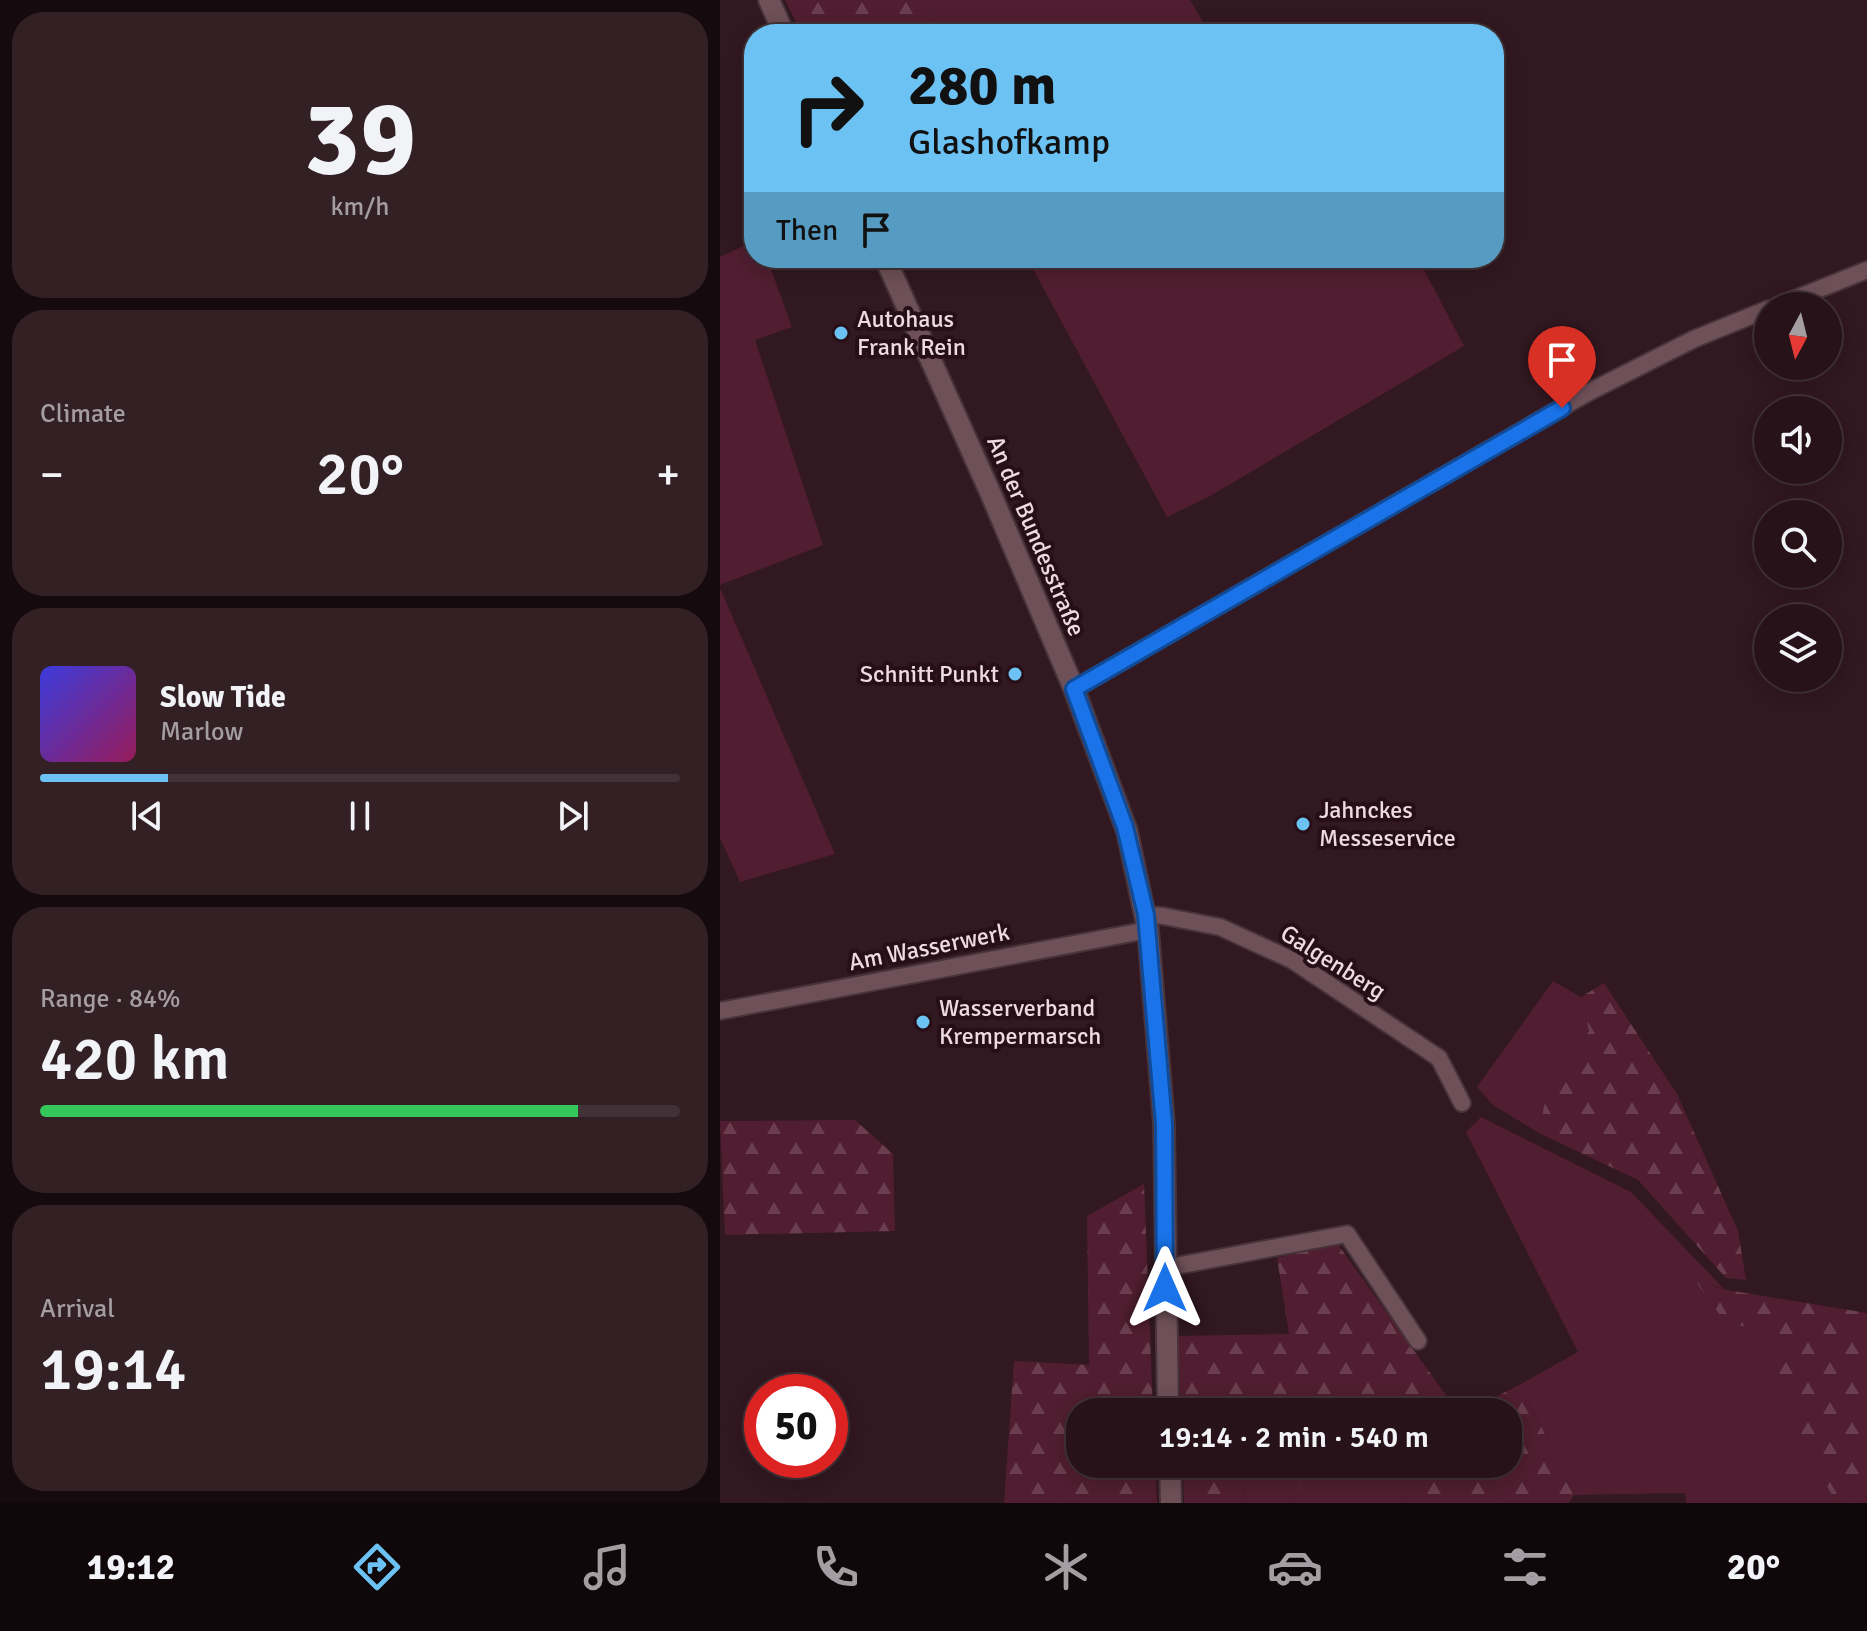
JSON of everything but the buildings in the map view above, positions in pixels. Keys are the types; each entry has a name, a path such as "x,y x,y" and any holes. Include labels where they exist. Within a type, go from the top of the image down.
{"main road":[{"path":"769,0 780,24"},
{"name":"An der Bundesstraße","path":"889,268 1074,689 1125,827 1147,923 1164,1124 1168,1398"},
{"path":"1170,1478 1171,1503"}],"street":[{"path":"1812,292 1867,270"},
{"path":"1074,689 1587,393 1694,339 1754,315"},
{"name":"Galgenberg","path":"1147,923 1163,916 1220,927 1292,960 1439,1058 1462,1103"},
{"name":"Am Wasserwerk","path":"720,1011 1147,923"},
{"path":"1165,1268 1347,1234 1418,1341"}],"green space":[{"path":"785,0 923,0 936,24 797,24"},
{"path":"923,0 1190,0 1204,24 936,24"},
{"path":"744,246 744,268 771,268 792,327 755,340 823,545 720,585 720,257"},
{"path":"1032,268 1423,268 1464,346 1210,496 1167,517"},
{"path":"720,588 835,854 740,882 720,838"},
{"path":"1553,981 1581,997 1589,1031 1547,1090 1539,1133 1493,1105 1477,1087"},
{"path":"1604,983 1677,1094 1738,1231 1746,1280 1726,1278 1638,1180 1539,1133 1547,1090 1589,1031 1581,997"},
{"path":"1481,1117 1631,1192 1725,1290 1693,1277 1763,1331 1810,1458 1837,1503 1686,1503 1685,1493 1574,1495 1521,1384 1578,1352 1466,1132"},
{"path":"855,1120 893,1154 895,1231 725,1235 720,1121"},
{"path":"1144,1184 1152,1398 1066,1398 1066,1478 1156,1478 1157,1503 1004,1503 1014,1361 1089,1365 1087,1216"},
{"path":"1337,1243 1448,1398 1180,1398 1178,1336 1289,1334 1277,1258"},
{"path":"1692,1276 1721,1289 1867,1313 1867,1503 1837,1503 1810,1458 1763,1331 1725,1322"},
{"path":"1521,1384 1574,1495 1569,1503 1403,1503 1401,1478 1522,1478 1522,1398 1494,1398"},
{"path":"1183,1478 1243,1478 1244,1503 1184,1503"},
{"path":"1243,1478 1264,1478 1274,1503 1244,1503"},
{"path":"1264,1478 1305,1478 1289,1503 1274,1503 1269,1498"},
{"path":"1305,1478 1401,1478 1403,1503 1289,1503"}],"place":[{"name":"Autohaus Frank Rein","path":"841,333"},
{"name":"Schnitt Punkt","path":"1015,674"},
{"name":"Jahnckes Messeservice","path":"1303,824"},
{"name":"Wasserverband Krempermarsch","path":"923,1022"}],"route":[{"path":"1165,1288 1164,1124 1146,915 1125,827 1074,689 1562,408"}]}
